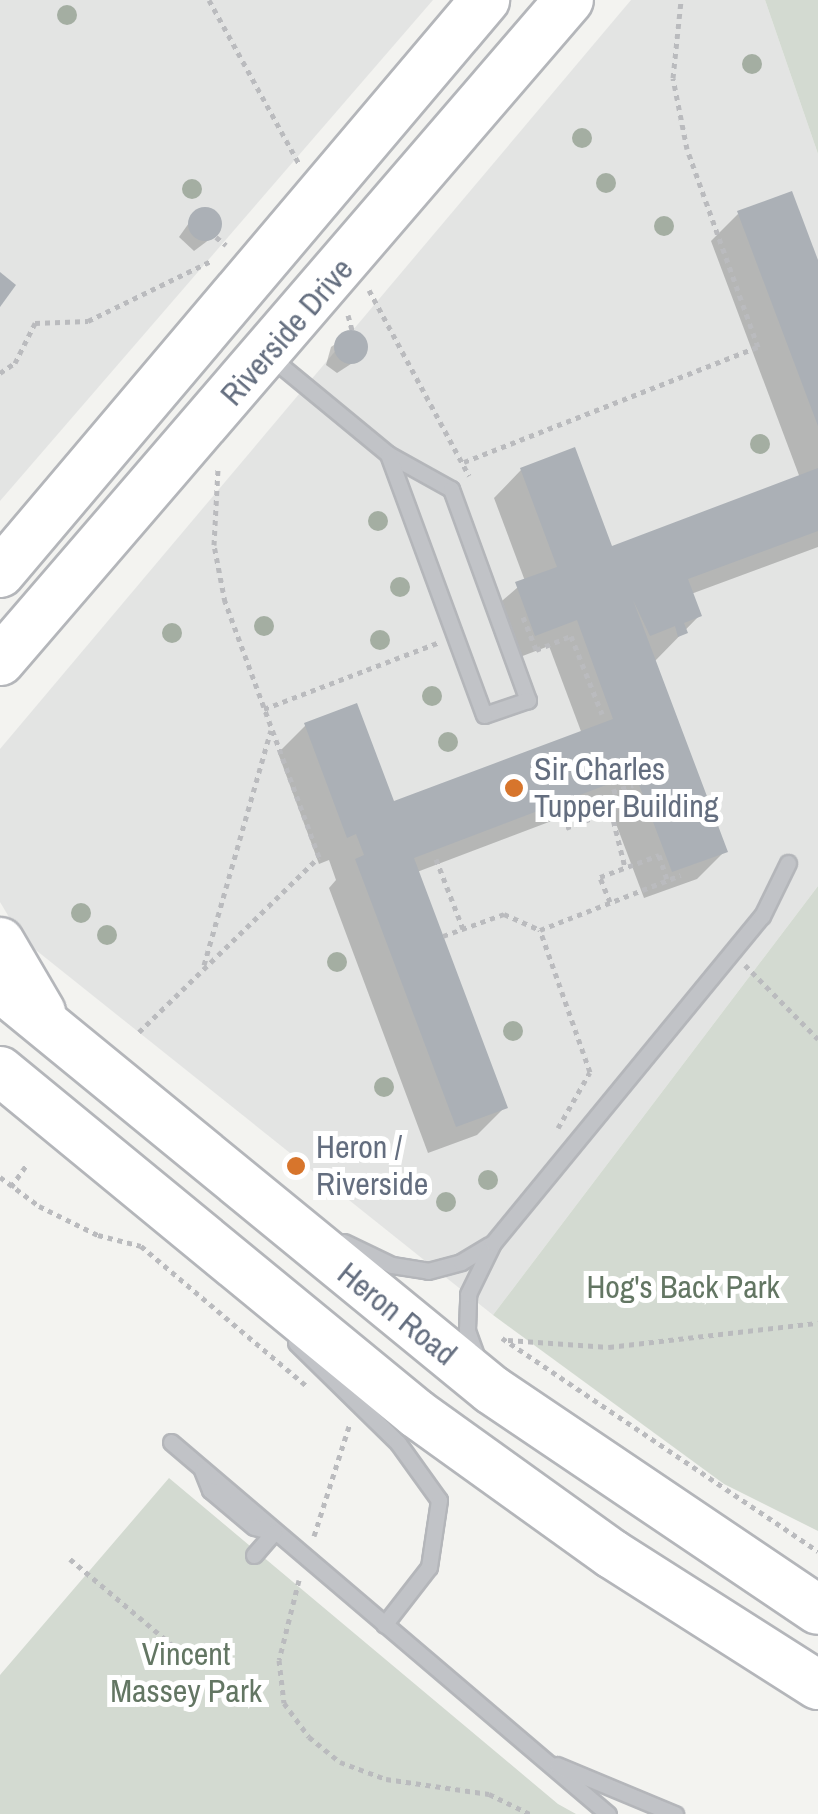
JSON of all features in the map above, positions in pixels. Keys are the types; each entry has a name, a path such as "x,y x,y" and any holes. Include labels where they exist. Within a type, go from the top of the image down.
{"main road":[{"name":"Riverside Drive","path":"4,567 316,194 485,0"},
{"name":"Riverside Drive","path":"0,660 268,355 569,0"},
{"path":"0,942 52,1032"},
{"name":"Heron Road","path":"0,988 492,1390 818,1610"},
{"name":"Heron Road","path":"0,1071 417,1414 560,1518 818,1685"}],"lane":[{"path":"268,355 388,454 451,489 528,700 484,715 388,454"},
{"path":"492,1390 472,1348 467,1312 468,1294 492,1243 778,893 788,863"},
{"path":"232,1180 392,1265 444,1268 492,1243"},
{"path":"147,1194 273,1320"},
{"path":"287,1334 407,1454 439,1500 440,1530 429,1567 384,1626"},
{"path":"171,1442 264,1515 274,1532 608,1814"},
{"path":"254,1555 274,1532"},
{"path":"523,1745 593,1783 675,1814"}],"path":[{"path":"209,0 316,194"},
{"path":"464,462 758,347 687,149 673,78 681,0"},
{"path":"216,237 226,246"},
{"path":"0,373 15,363 35,323 88,320 213,260"},
{"path":"369,290 470,479"},
{"path":"348,315 352,330"},
{"path":"139,1032 318,857 226,602 214,545 218,469"},
{"path":"520,610 536,650 571,636 602,714"},
{"path":"264,709 453,636"},
{"path":"204,968 272,729"},
{"path":"566,828 618,809 612,792 634,784"},
{"path":"611,811 625,868"},
{"path":"610,902 600,876 658,855 668,880"},
{"path":"436,858 463,929"},
{"path":"443,936 504,914 540,930 681,874"},
{"path":"540,930 590,1072 554,1133"},
{"path":"732,952 818,1040"},
{"path":"11,1186 27,1164"},
{"path":"0,1177 98,1235 141,1246 321,1398"},
{"path":"818,1323 609,1347 502,1338 818,1551"},
{"path":"336,1411 351,1424 306,1559 280,1660 284,1703 309,1737 340,1762 386,1778 489,1794 530,1814"},
{"path":"70,1559 183,1654"}],"shaded area":[{"path":"0,0 433,0 0,501"},
{"path":"631,0 765,0 818,154 818,886 493,1315 22,939 0,902 0,749"}],"green space":[{"path":"765,0 818,0 818,154"},
{"name":"Hog's Back Park","path":"818,886 818,1531 724,1484 493,1315"},
{"name":"Vincent Massey Park","path":"169,1478 558,1804 576,1814 0,1814 0,1675"}],"building":[{"path":"792,191 818,260 818,426 737,211"},
{"path":"205,207 217,212 222,224 217,236 205,241 193,236 188,224 193,212"},
{"path":"0,272 16,285 0,307"},
{"path":"351,330 363,335 368,347 363,359 351,364 339,359 334,347 339,335"},
{"name":"Sir Charles Tupper Building","path":"575,447 612,546 818,468 818,531 688,579 702,616 684,623 688,633 678,637 675,626 650,636 633,600 728,852 672,872 635,774 414,858 508,1108 456,1127 355,859 364,855 356,834 347,838 304,723 357,703 394,801 613,719 577,620 535,636 515,582 557,567 520,468"}],"place":[{"name":"Sir Charles Tupper Building","path":"514,788"},
{"name":"Heron / Riverside","path":"296,1166"}]}
